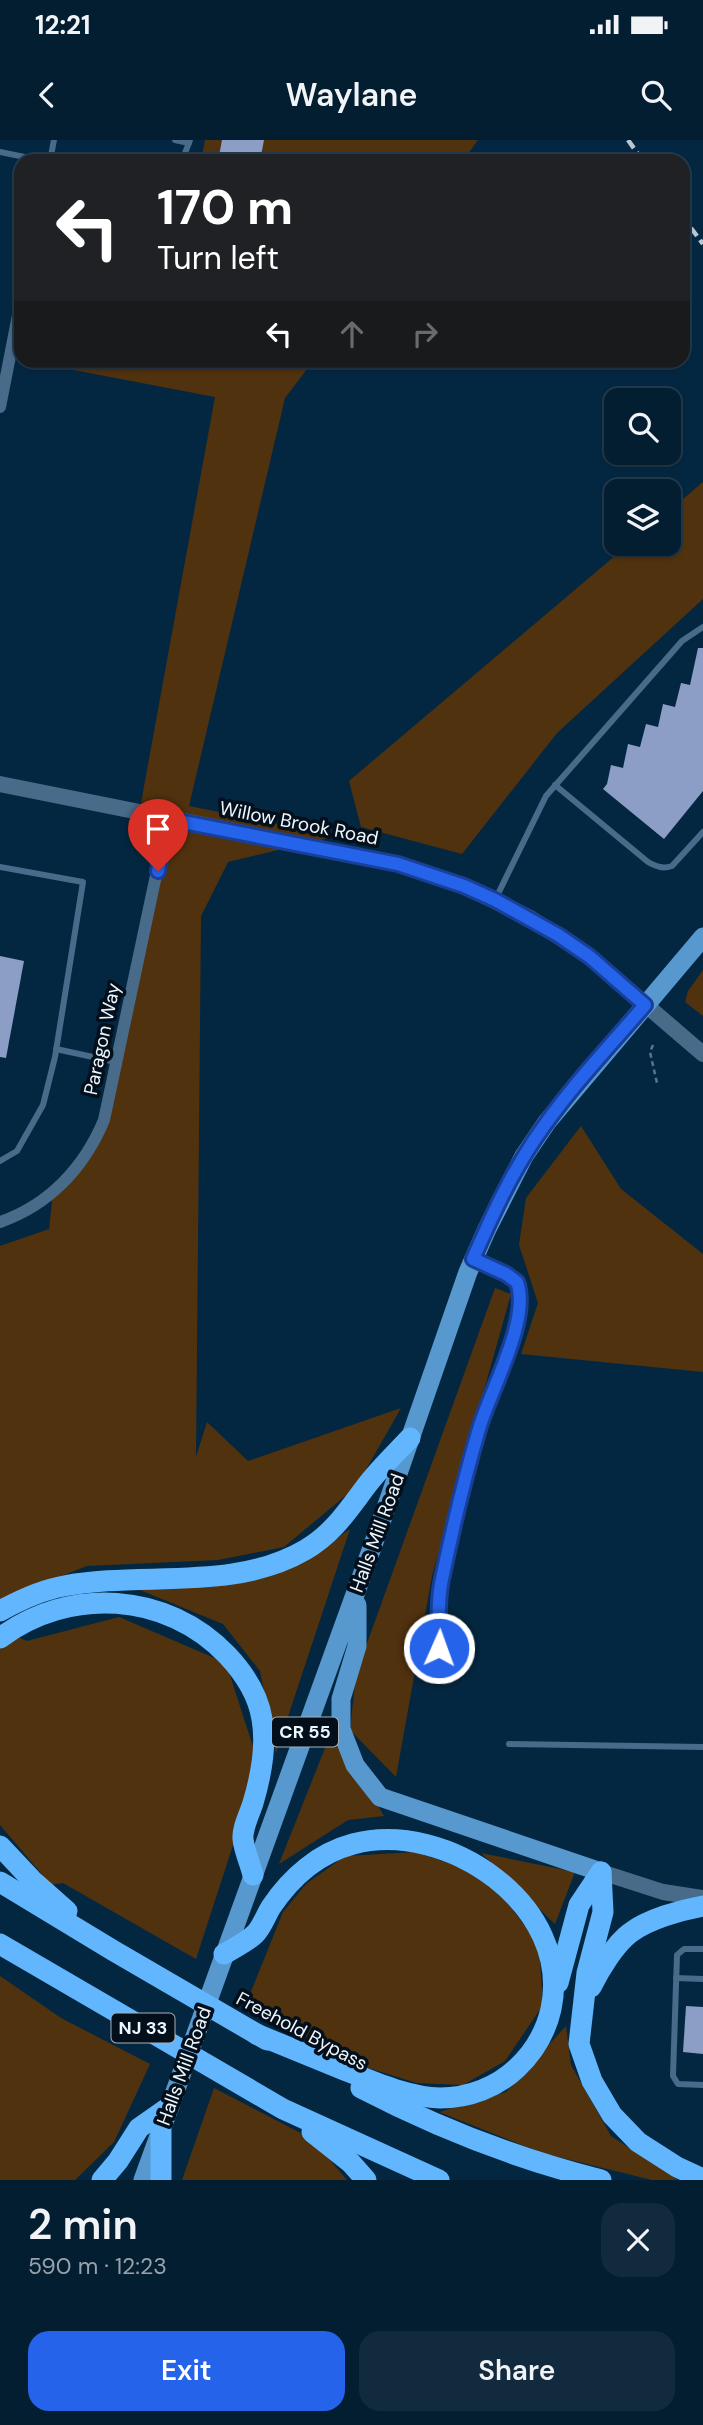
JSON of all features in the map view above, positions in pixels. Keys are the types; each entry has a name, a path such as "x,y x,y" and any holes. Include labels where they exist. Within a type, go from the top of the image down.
{"highway":[{"path":"0,1611 20,1600 62,1586 237,1572 289,1558 322,1539 345,1517 367,1485 410,1438"},
{"path":"0,1638 27,1620 46,1612 78,1604 111,1602 147,1608 179,1619 218,1646 248,1682 256,1695 262,1716 263,1756 243,1837 253,1875"},
{"path":"224,1954 256,1933 288,1884 309,1866 334,1851 366,1841 384,1839 423,1844 467,1861 487,1873 511,1893 531,1916 541,1933 553,1965 553,1997 548,2020"},
{"path":"0,1846 32,1880 114,1951"},
{"path":"601,1872 603,1912 587,1973 579,2044 592,2081 612,2115 638,2142 677,2168 703,2179"},
{"path":"256,2034 419,2096 448,2098 483,2090 514,2071 530,2054 548,2020 579,1905 601,1872"},
{"name":"Freehold Bypass","path":"0,1882 256,2034 413,2115 449,2131 558,2169 601,2180"},
{"path":"582,2008 599,1971 629,1933 666,1915 703,1906"},
{"name":"NJ 33","path":"1,1945 283,2109 439,2180"},
{"path":"161,2180 152,2128 169,2107"},
{"path":"283,2109 351,2163 366,2180"},
{"path":"102,2180 139,2128 152,2128"}],"main road":[{"name":"Halls Mill Road","path":"169,2107 357,1590 473,1259 514,1175 536,1138 572,1089 703,937"},
{"path":"357,1590 357,1646 341,1699 341,1729 355,1765 380,1797 601,1872"},
{"name":"Halls Mill Road","path":"144,2180 152,2128"}],"street":[{"path":"0,407 14,336"},
{"name":"Willow Brook Road","path":"0,784 398,864 443,878 495,900 540,924 590,957 703,1054"},
{"name":"Paragon Way","path":"0,1222 42,1200 75,1170 92,1147 104,1121 168,819"},
{"path":"601,1872 663,1892 703,1898"}],"lane":[{"path":"175,140 190,141"},
{"path":"495,900 546,796 682,641 703,627"},
{"path":"555,785 657,867 672,866 703,832"},
{"path":"0,867 83,883 56,1049 43,1105 17,1151 0,1161"},
{"path":"56,1049 117,1062"},
{"path":"439,1648 441,1583 479,1429 520,1310 521,1297 517,1282 473,1259"},
{"path":"509,1744 703,1747"},
{"path":"703,1950 684,1949 677,1955 673,2076 678,2084 703,2085"},
{"path":"676,1978 703,1979"}],"path":[{"path":"653,1045 650,1052 657,1083"}],"shaded area":[{"path":"205,140 478,140 468,154 202,154"},
{"path":"63,368 308,368 285,398 189,806 337,836 228,862 201,916 196,1457 207,1422 248,1461 401,1408 356,1487 284,1547 218,1560 87,1566 0,1600 0,1246 49,1229 53,1192 106,1121 171,821 139,814 215,397"},
{"path":"703,482 703,599 557,733 462,854 361,827 349,781 615,556 681,556 681,501"},
{"path":"703,970 703,1016 685,1002 688,991"},
{"path":"581,1126 621,1189 703,1254 703,1372 521,1354 538,1303 519,1245 526,1198"},
{"path":"495,1288 511,1294 432,1576 396,1777 350,1730 356,1674"},
{"path":"350,1529 276,1753 260,1671 223,1624 130,1586 310,1557"},
{"path":"119,1617 226,1663 259,1765 196,1959 63,1883 51,1885 0,1825 0,1646 13,1635 27,1641"},
{"path":"333,1728 384,1816 348,1820 279,1864"},
{"path":"415,1852 466,1869 504,1898 539,1945 543,2005 505,2061 463,2085 417,2083 352,2063 246,2004 283,1912 306,1884 345,1856"},
{"path":"481,1853 575,1872 555,1924"},
{"path":"0,1976 61,2018 150,2064 114,2142 75,2180 0,2180"},
{"path":"566,2026 571,2065 611,2136 678,2180 652,2180 542,2153 439,2112 506,2092"},
{"path":"214,2088 312,2139 347,2180 182,2180"}],"building":[{"path":"222,140 264,140 261,154 219,154"},
{"path":"698,648 703,648 703,791 664,839 603,789 607,784 611,765 623,768 628,744 640,747 646,724 658,727 663,704 675,707 681,683 690,685"},
{"path":"0,956 24,961 6,1058 0,1057"},
{"path":"686,2006 703,2007 703,2054 683,2052"}],"railway":[{"path":"628,140 638,154"},
{"path":"690,227 703,244"}],"route":[{"path":"158,871 168,819 398,864 464,886 530,918 590,957 645,1005 572,1089 536,1138 514,1175 473,1259 517,1282 521,1297 520,1310 479,1429 441,1583 439,1648"}]}
